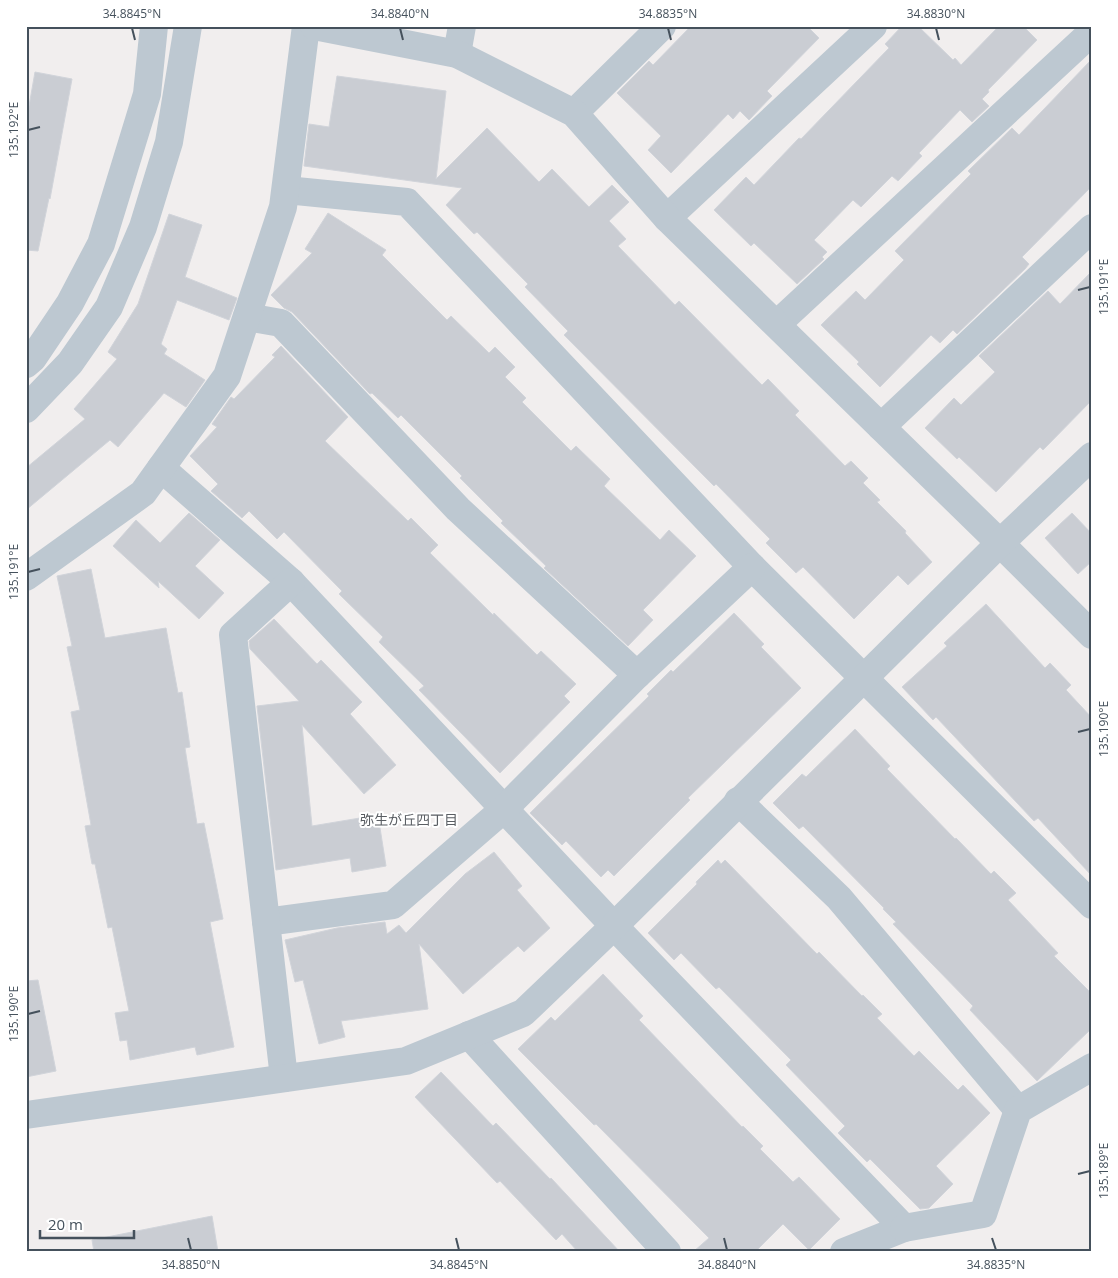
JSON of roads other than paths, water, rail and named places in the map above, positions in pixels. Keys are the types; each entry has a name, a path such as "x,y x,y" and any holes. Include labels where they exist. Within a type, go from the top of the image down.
{"street":[{"path":"26,364 33,358 70,303 101,244 147,94 154,26"},
{"path":"26,408 70,362 109,307 143,227 169,142 188,26"},
{"path":"26,578 143,493 227,376 286,190 306,26"},
{"path":"314,26 456,54 574,113 667,218 1092,635"},
{"path":"456,54 462,26"},
{"path":"574,113 662,26"},
{"path":"667,218 873,26"},
{"path":"777,324 1092,32"},
{"path":"286,190 407,202 752,567 1092,905"},
{"path":"881,427 1092,228"},
{"path":"247,317 281,323 458,509 637,676"},
{"path":"26,1115 406,1061 523,1013 614,926 1000,543 1092,456"},
{"path":"161,468 291,582 614,926 904,1228"},
{"path":"266,922 392,905 504,809 637,676 752,567"},
{"path":"284,1078 233,635 291,582"},
{"path":"738,801 839,898 1018,1110"},
{"path":"469,1035 667,1252"},
{"path":"844,1252 904,1228 983,1214 1018,1110 1092,1067"}],"district":[{"name":"弥生が丘四丁目","path":"409,820"}]}
